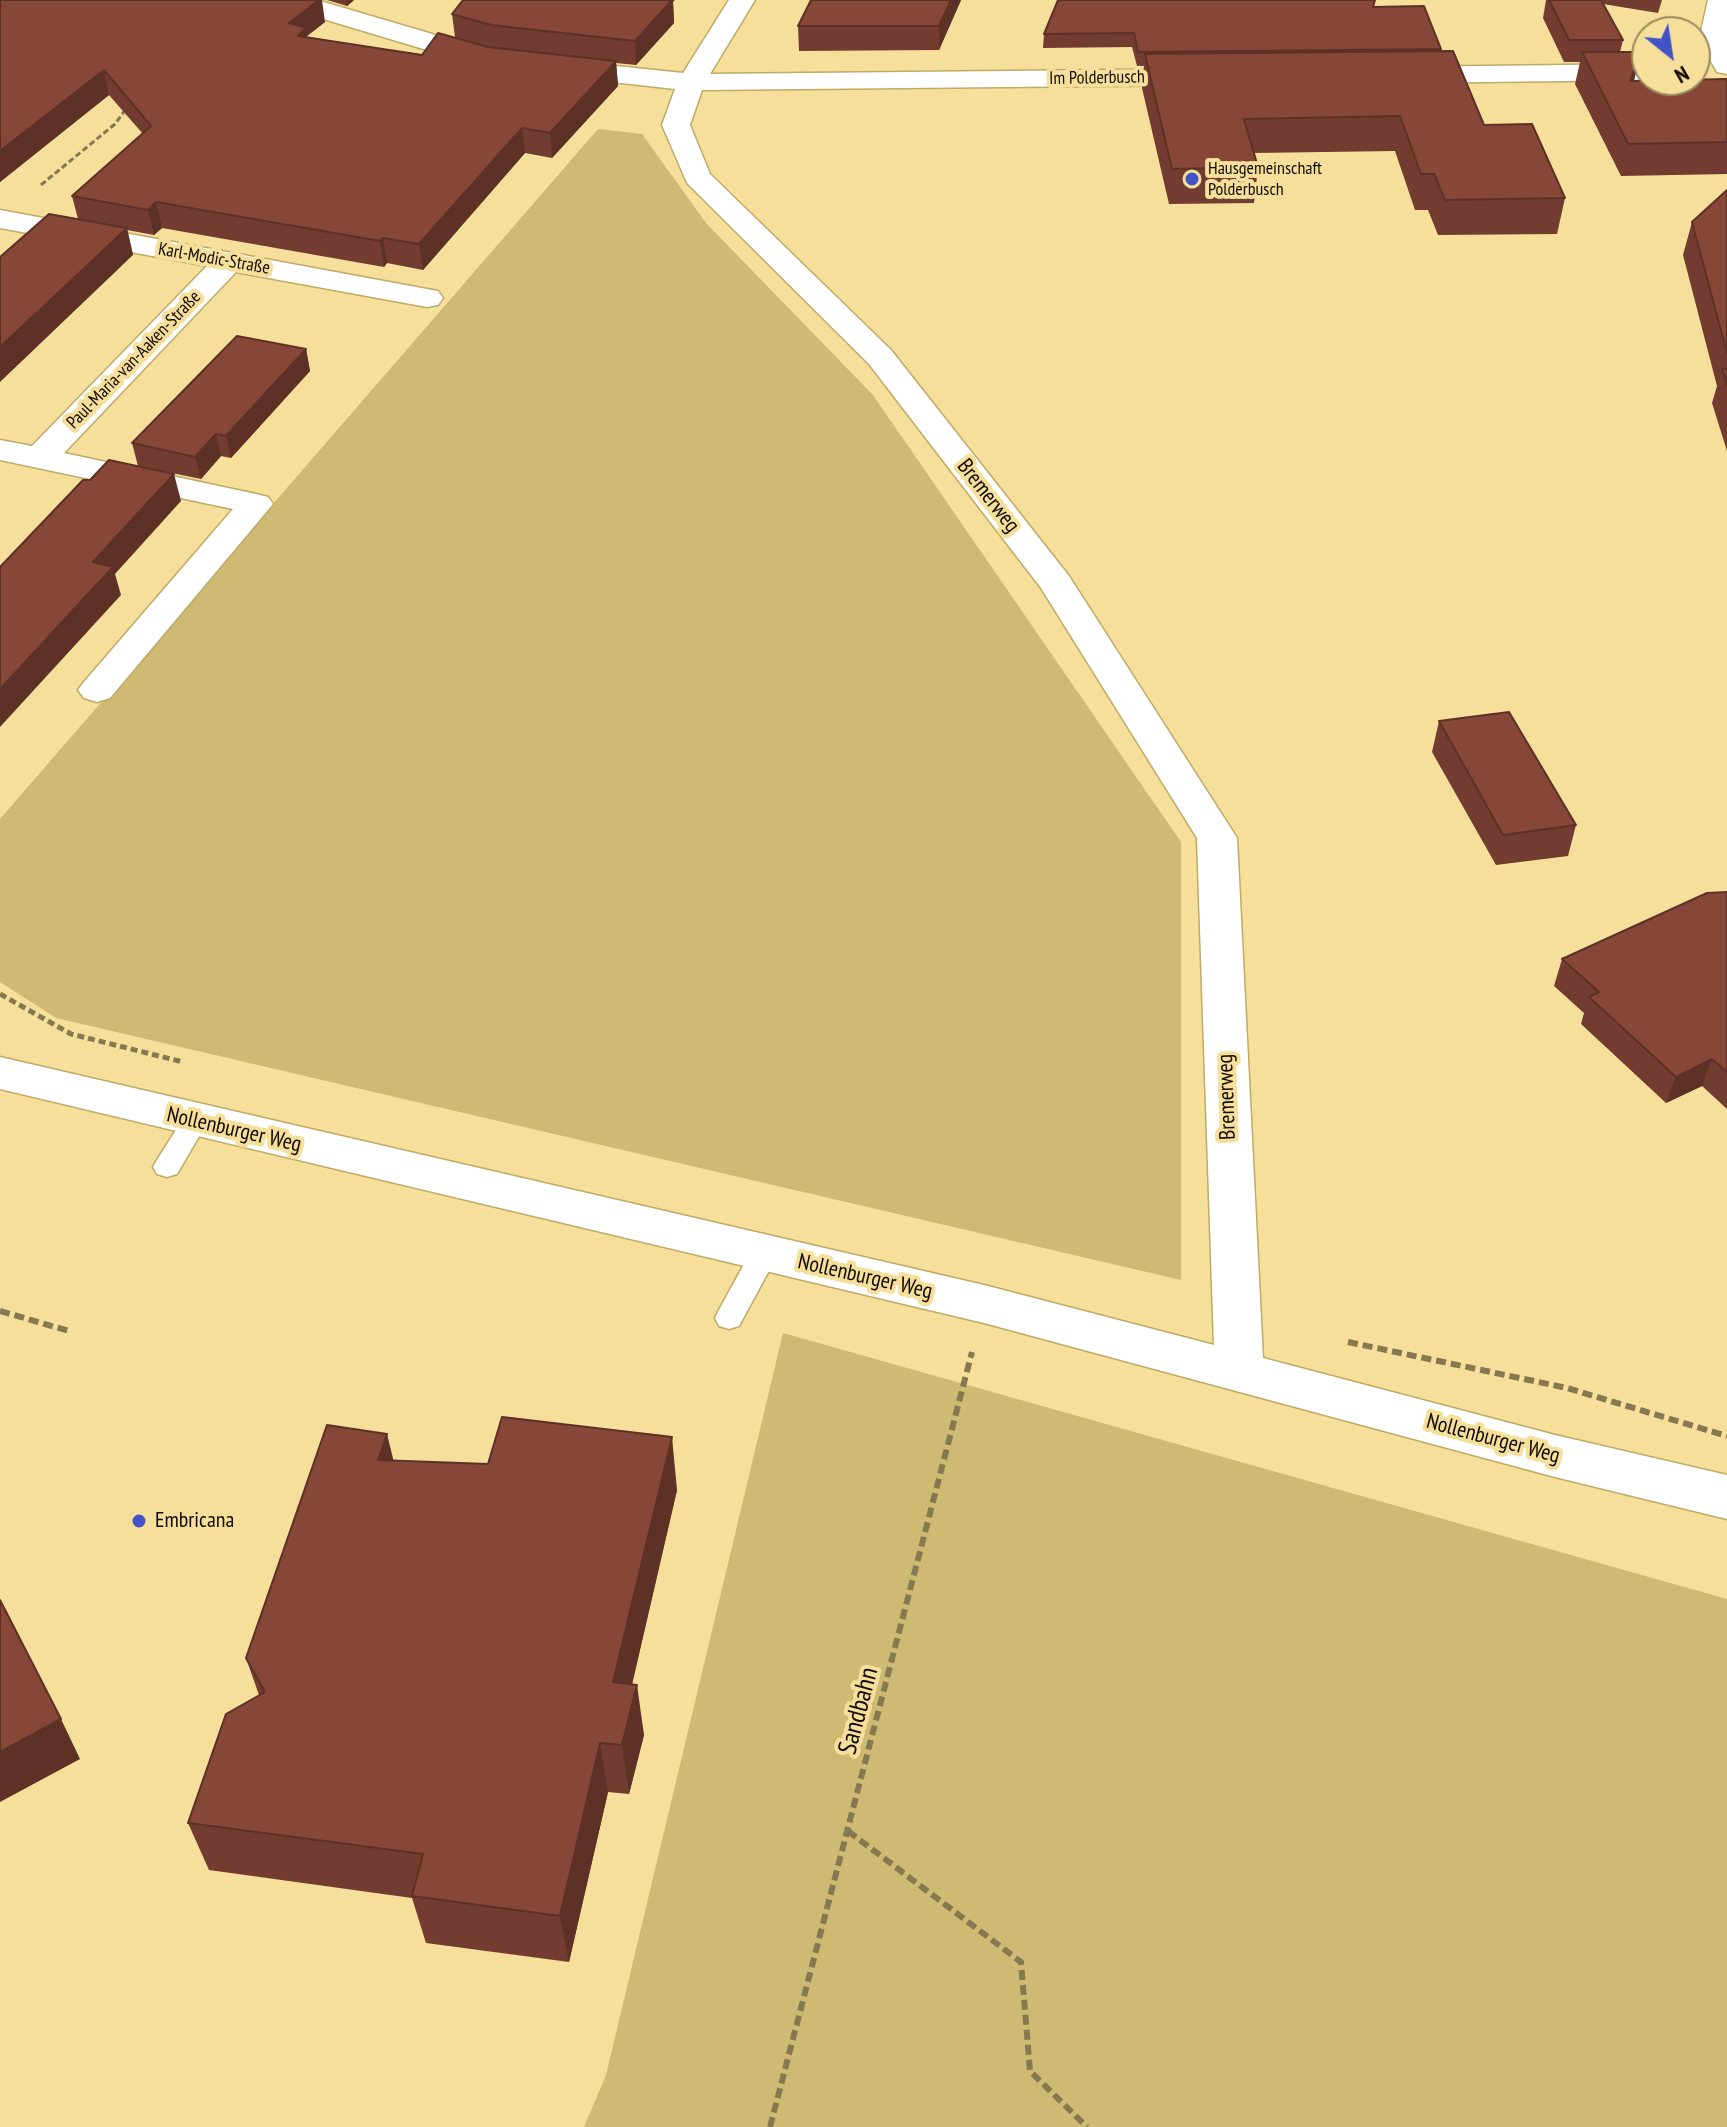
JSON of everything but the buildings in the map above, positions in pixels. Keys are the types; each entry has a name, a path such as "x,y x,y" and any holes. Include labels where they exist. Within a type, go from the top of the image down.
{"street":[{"path":"289,0 491,60 691,82"},
{"name":"Bremerweg","path":"742,0 691,82 676,125 697,177 880,357 1056,584 1217,838 1239,1371"},
{"path":"1721,0 1712,40 1727,68"},
{"path":"1376,75 1631,72"},
{"name":"Im Polderbusch","path":"691,82 1233,77"},
{"name":"Karl-Modic-Straße","path":"0,219 427,298"},
{"name":"Paul-Maria-van-Aaken-Straße","path":"40,458 229,261"},
{"name":"Paul-Maria-van-Aaken-Straße","path":"0,450 256,504 97,690"},
{"name":"Nollenburger Weg","path":"0,1073 984,1304 1555,1456 1727,1497"}],"lane":[{"path":"167,1167 195,1121"},
{"path":"729,1318 764,1254"}],"path":[{"path":"0,219 115,124 130,103"},
{"name":"Sandbahn","path":"770,2127 984,1304"},
{"path":"0,1311 69,1331"},
{"path":"848,1831 1021,1962 1030,2071 1087,2127"}],"shaded area":[{"path":"598,129 642,134 706,223 873,395 1181,842 1181,1280 56,1018 0,982 0,819"},
{"path":"783,1333 1727,1599 1727,2127 584,2127 606,2075"}],"place":[{"name":"Hausgemeinschaft Polderbusch","path":"1192,179"},
{"name":"Embricana","path":"139,1521"}]}
